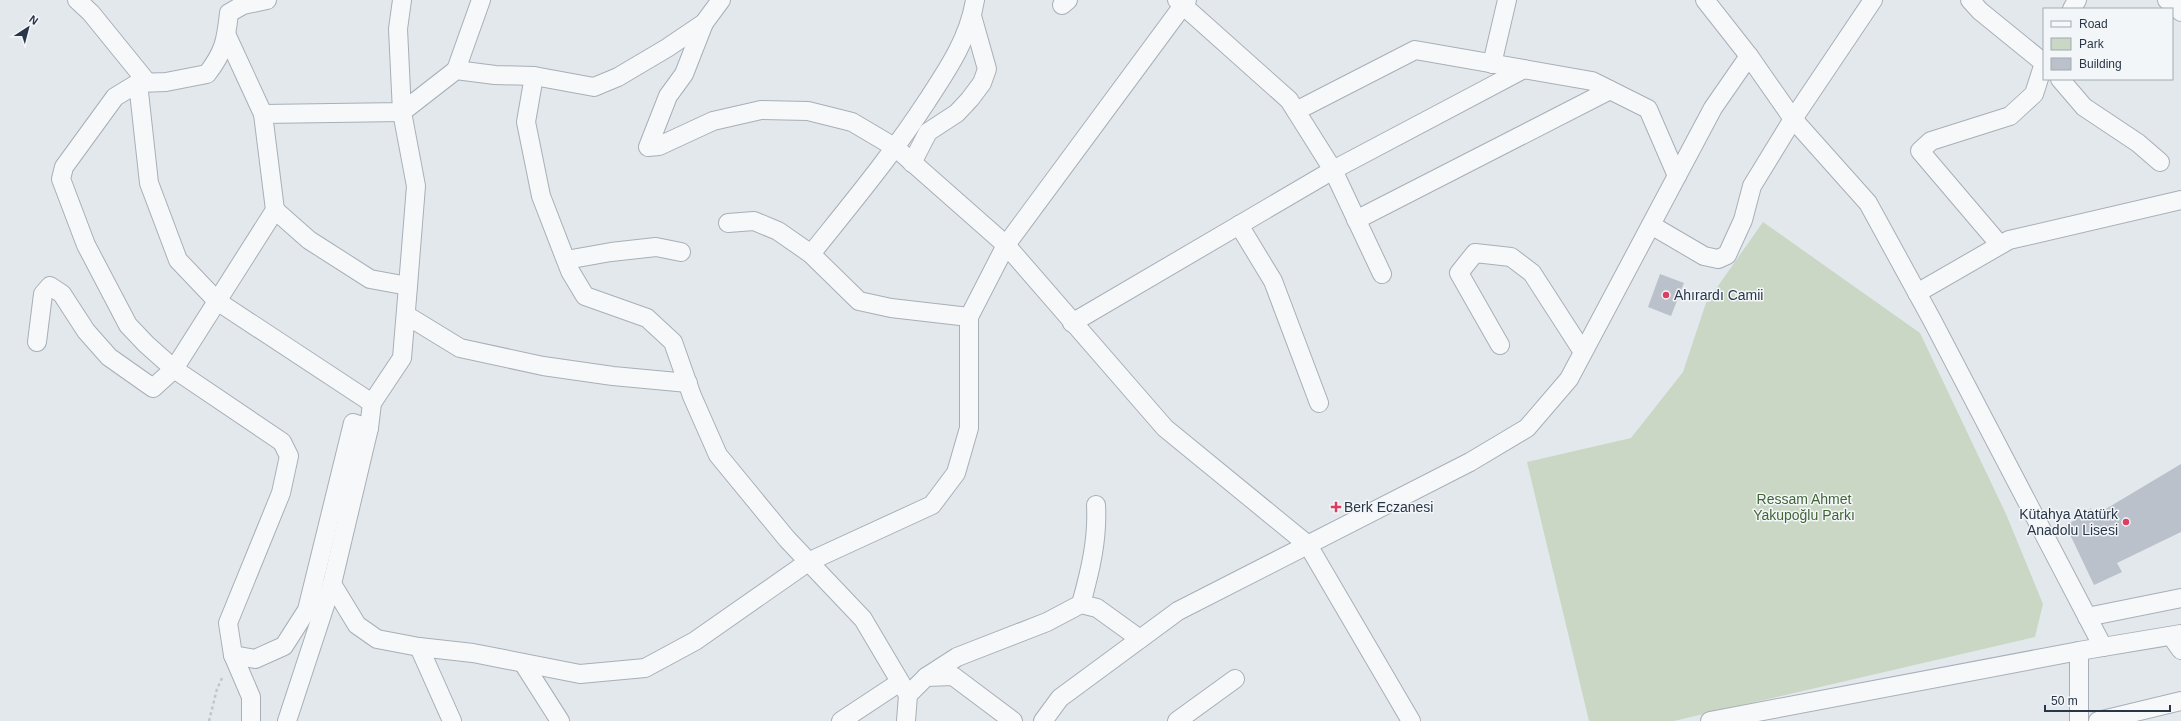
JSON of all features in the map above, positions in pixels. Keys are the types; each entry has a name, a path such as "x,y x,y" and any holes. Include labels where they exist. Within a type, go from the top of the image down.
{"street":[{"path":"77,0 91,13 143,82 149,183 178,260 217,301 372,403"},
{"path":"251,721 251,697 233,654 228,623 281,493 289,456 282,442 174,369 146,344 128,325 86,245 61,179 64,167 115,97 143,82 166,82 207,74 221,56 227,36 229,14 243,5 267,0"},
{"path":"287,721 332,584 369,428 372,403 402,358 416,186 402,112 398,29 402,0"},
{"path":"263,114 402,112 456,70 481,0"},
{"path":"721,0 704,23 684,74 668,96 648,147 659,146 713,121 761,110 808,112 852,122 896,148 1006,245 1072,323 1165,428 1308,545 1411,721"},
{"path":"1492,64 1507,0"},
{"path":"1705,0 1749,56 1793,118 1868,203 1917,293 2103,647"},
{"path":"1651,225 1704,256 1718,259 1727,255 1744,220 1752,186 1793,118 1873,0"},
{"path":"1970,0 1980,11 2043,62"},
{"path":"2168,0 2181,12"},
{"path":"332,584 357,625 377,639 419,647 473,653 580,674 645,668 695,641 808,562 932,505 956,473 969,428 969,317 1006,245 1182,2 1290,100 1333,170 1382,274"},
{"path":"912,163 928,132 957,113 982,83 986,69 973,8"},
{"path":"811,254 896,148 956,58 973,8"},
{"path":"456,70 495,75 534,76 594,87 618,77 667,48 704,23"},
{"path":"37,342 43,294 50,286 62,294 86,331 109,357 153,388 174,369 275,210 263,114 227,36"},
{"path":"1296,111 1415,50 1592,81 1648,109 1677,176"},
{"path":"1043,721 1060,698 1178,611 1470,462 1527,428 1569,379 1713,108 1749,56"},
{"path":"2000,245 1920,151 1931,141 2010,116 2034,94 2043,66"},
{"path":"1072,323 1333,170 1524,69"},
{"path":"534,76 526,122 541,196 566,260 584,296 647,318 673,342 688,384 718,455 787,539 863,619 904,688 906,721"},
{"path":"2061,80 2084,107 2138,144 2160,162"},
{"path":"1356,220 1610,90"},
{"path":"1917,293 2009,240 2181,200"},
{"path":"275,210 309,240 370,279 408,286"},
{"path":"728,223 754,221 778,231 811,254 859,301 891,308 969,317"},
{"path":"1239,225 1272,281 1319,404"},
{"path":"566,260 611,252 656,247 681,252"},
{"path":"1500,345 1459,273 1475,253 1510,257 1532,273 1583,352"},
{"path":"406,315 460,348 543,366 613,376 688,384"},
{"path":"233,654 255,659 284,646 307,610 353,423 369,428"},
{"path":"1081,604 1091,569 1097,523 1096,506"},
{"path":"2087,617 2181,598"},
{"path":"841,721 926,678 957,658 1047,622 1081,604 1097,608 1140,639"},
{"path":"1710,721 1791,714 2079,651 2103,647 2178,640"},
{"path":"419,647 452,721"},
{"path":"2079,651 2079,721"},
{"path":"523,663 560,721"},
{"path":"926,678 953,676 1013,721"},
{"path":"1177,721 1235,679"},
{"path":"2098,721 2181,701"}],"path":[{"path":"209,721 217,689 233,654"}],"green space":[{"name":"Ressam Ahmet Yakupoğlu Parkı","path":"1763,222 1920,333 2006,514 2043,604 2035,637 1674,721 1589,721 1527,462 1631,438 1683,372 1706,303"}],"building":[{"name":"Ahırardı Camii","path":"1660,274 1684,283 1671,316 1648,307"},
{"name":"Kütahya Atatürk Anadolu Lisesi","path":"2181,464 2181,532 2117,563 2122,572 2094,585 2066,526 2091,508 2094,516"}],"place":[{"name":"Ahırardı Camii","path":"1666,295"},
{"name":"Berk Eczanesi","path":"1336,507"},
{"name":"Kütahya Atatürk Anadolu Lisesi","path":"2126,522"}]}
